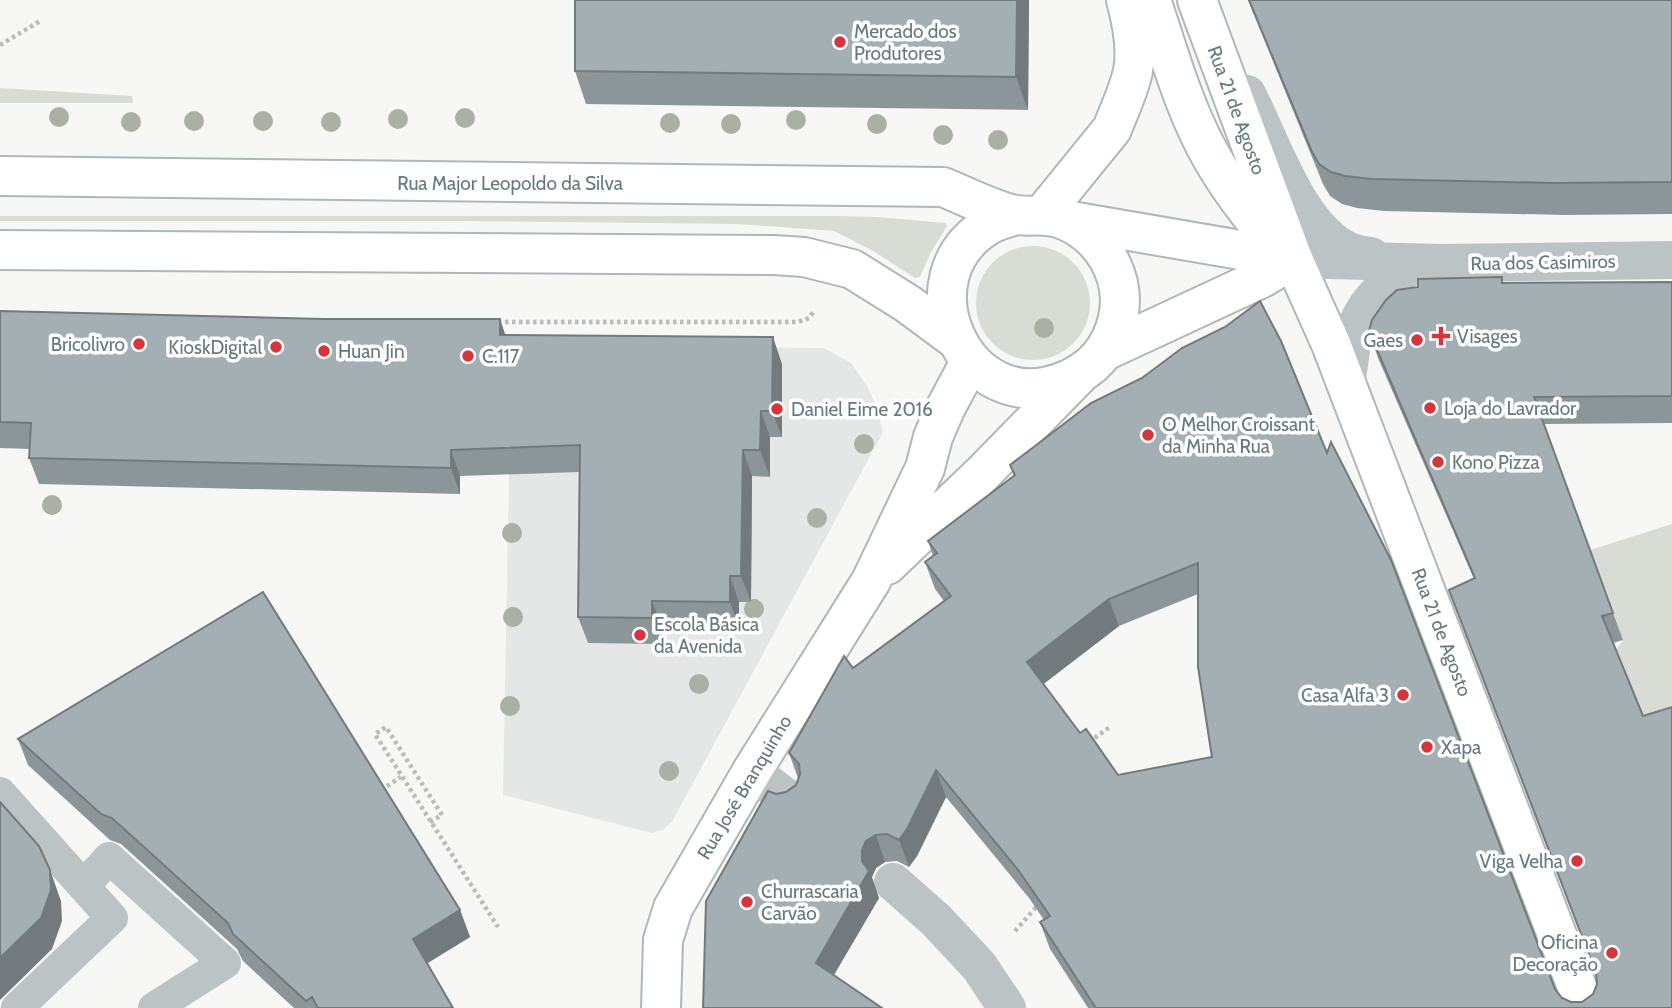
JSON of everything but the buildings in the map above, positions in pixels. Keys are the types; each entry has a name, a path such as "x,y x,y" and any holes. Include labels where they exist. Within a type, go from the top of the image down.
{"street":[{"path":"962,350 946,313 947,287 955,261 970,240 991,224 1041,216 1112,129 1133,71 1133,23 1126,0"},
{"name":"Rua 21 de Agosto","path":"1151,0 1198,131 1218,170 1259,225 1293,259"},
{"name":"Rua 21 de Agosto","path":"1199,0 1293,259 1346,383 1585,1008"},
{"name":"Rua dos Casimiros","path":"1199,0 1297,200 1332,241 1351,253 1414,263"},
{"name":"Rua 21 de Agosto","path":"1221,0 1260,102 1279,161 1293,259"},
{"name":"Rua Major Leopoldo da Silva","path":"0,176 943,187 1083,230 1100,246 1112,265 1119,286 1120,309 1115,331 1091,364"},
{"name":"Rua Major Leopoldo da Silva","path":"1041,216 1293,259"},
{"path":"0,250 804,257 852,269 908,304 994,379 1022,388 1051,387 1275,271 1293,259"},
{"name":"Rua dos Casimiros","path":"1293,259 1414,263 1672,260"},
{"path":"1346,383 1353,338 1372,297 1387,282 1414,263"},
{"name":"Rua José Branquinho","path":"661,1008 663,940 673,908 751,771 871,581 925,468 962,350"},
{"name":"Rua José Branquinho","path":"871,581 1091,364"},
{"path":"751,771 788,799"},
{"path":"893,882 936,920 979,966 1007,1008"}],"lane":[{"path":"0,793 112,918 17,1008"},
{"path":"83,886 109,858 225,963 154,1008"}],"path":[{"path":"0,45 42,20"},
{"path":"486,322 798,322 809,318 815,311 816,303"},
{"path":"430,822 442,815 386,727 375,734 401,777 430,822 498,927"},
{"path":"1089,742 1110,727"},
{"path":"380,791 401,777"},
{"path":"979,966 1025,921 1041,901 1039,893"}],"shaded area":[{"path":"0,88 132,96 133,103 0,103"},
{"path":"0,216 838,216 945,223 947,226 920,277 915,278 875,252 834,231 737,224 0,221"},
{"path":"1033,246 1055,251 1073,263 1085,281 1090,303 1085,325 1073,343 1055,355 1033,360 1011,355 993,343 981,325 976,303 981,281 993,263 1011,251"},
{"name":"Escola Básica da Avenida","path":"509,346 824,348 851,363 867,386 877,408 883,432 673,820 663,830 652,833 503,795"},
{"path":"1672,524 1672,737 1631,750 1615,651 1623,640 1590,550"}],"place":[{"name":"Mercado dos Produtores","path":"840,42"},
{"name":"Visages","path":"1441,336"},
{"name":"Gaes","path":"1417,340"},
{"name":"Bricolivro","path":"139,344"},
{"name":"KioskDigital","path":"276,347"},
{"name":"Huan Jin","path":"324,351"},
{"name":"C.117","path":"468,356"},
{"name":"Loja do Lavrador","path":"1430,408"},
{"name":"Daniel Eime 2016","path":"777,409"},
{"name":"O Melhor Croissant da Minha Rua","path":"1148,435"},
{"name":"Kono Pizza","path":"1438,462"},
{"name":"Escola Básica da Avenida","path":"640,635"},
{"name":"Casa Alfa 3","path":"1403,695"},
{"name":"Xapa","path":"1427,747"},
{"name":"Viga Velha","path":"1577,861"},
{"name":"Churrascaria Carvão","path":"747,902"},
{"name":"Oficina Decoração","path":"1612,953"}]}
